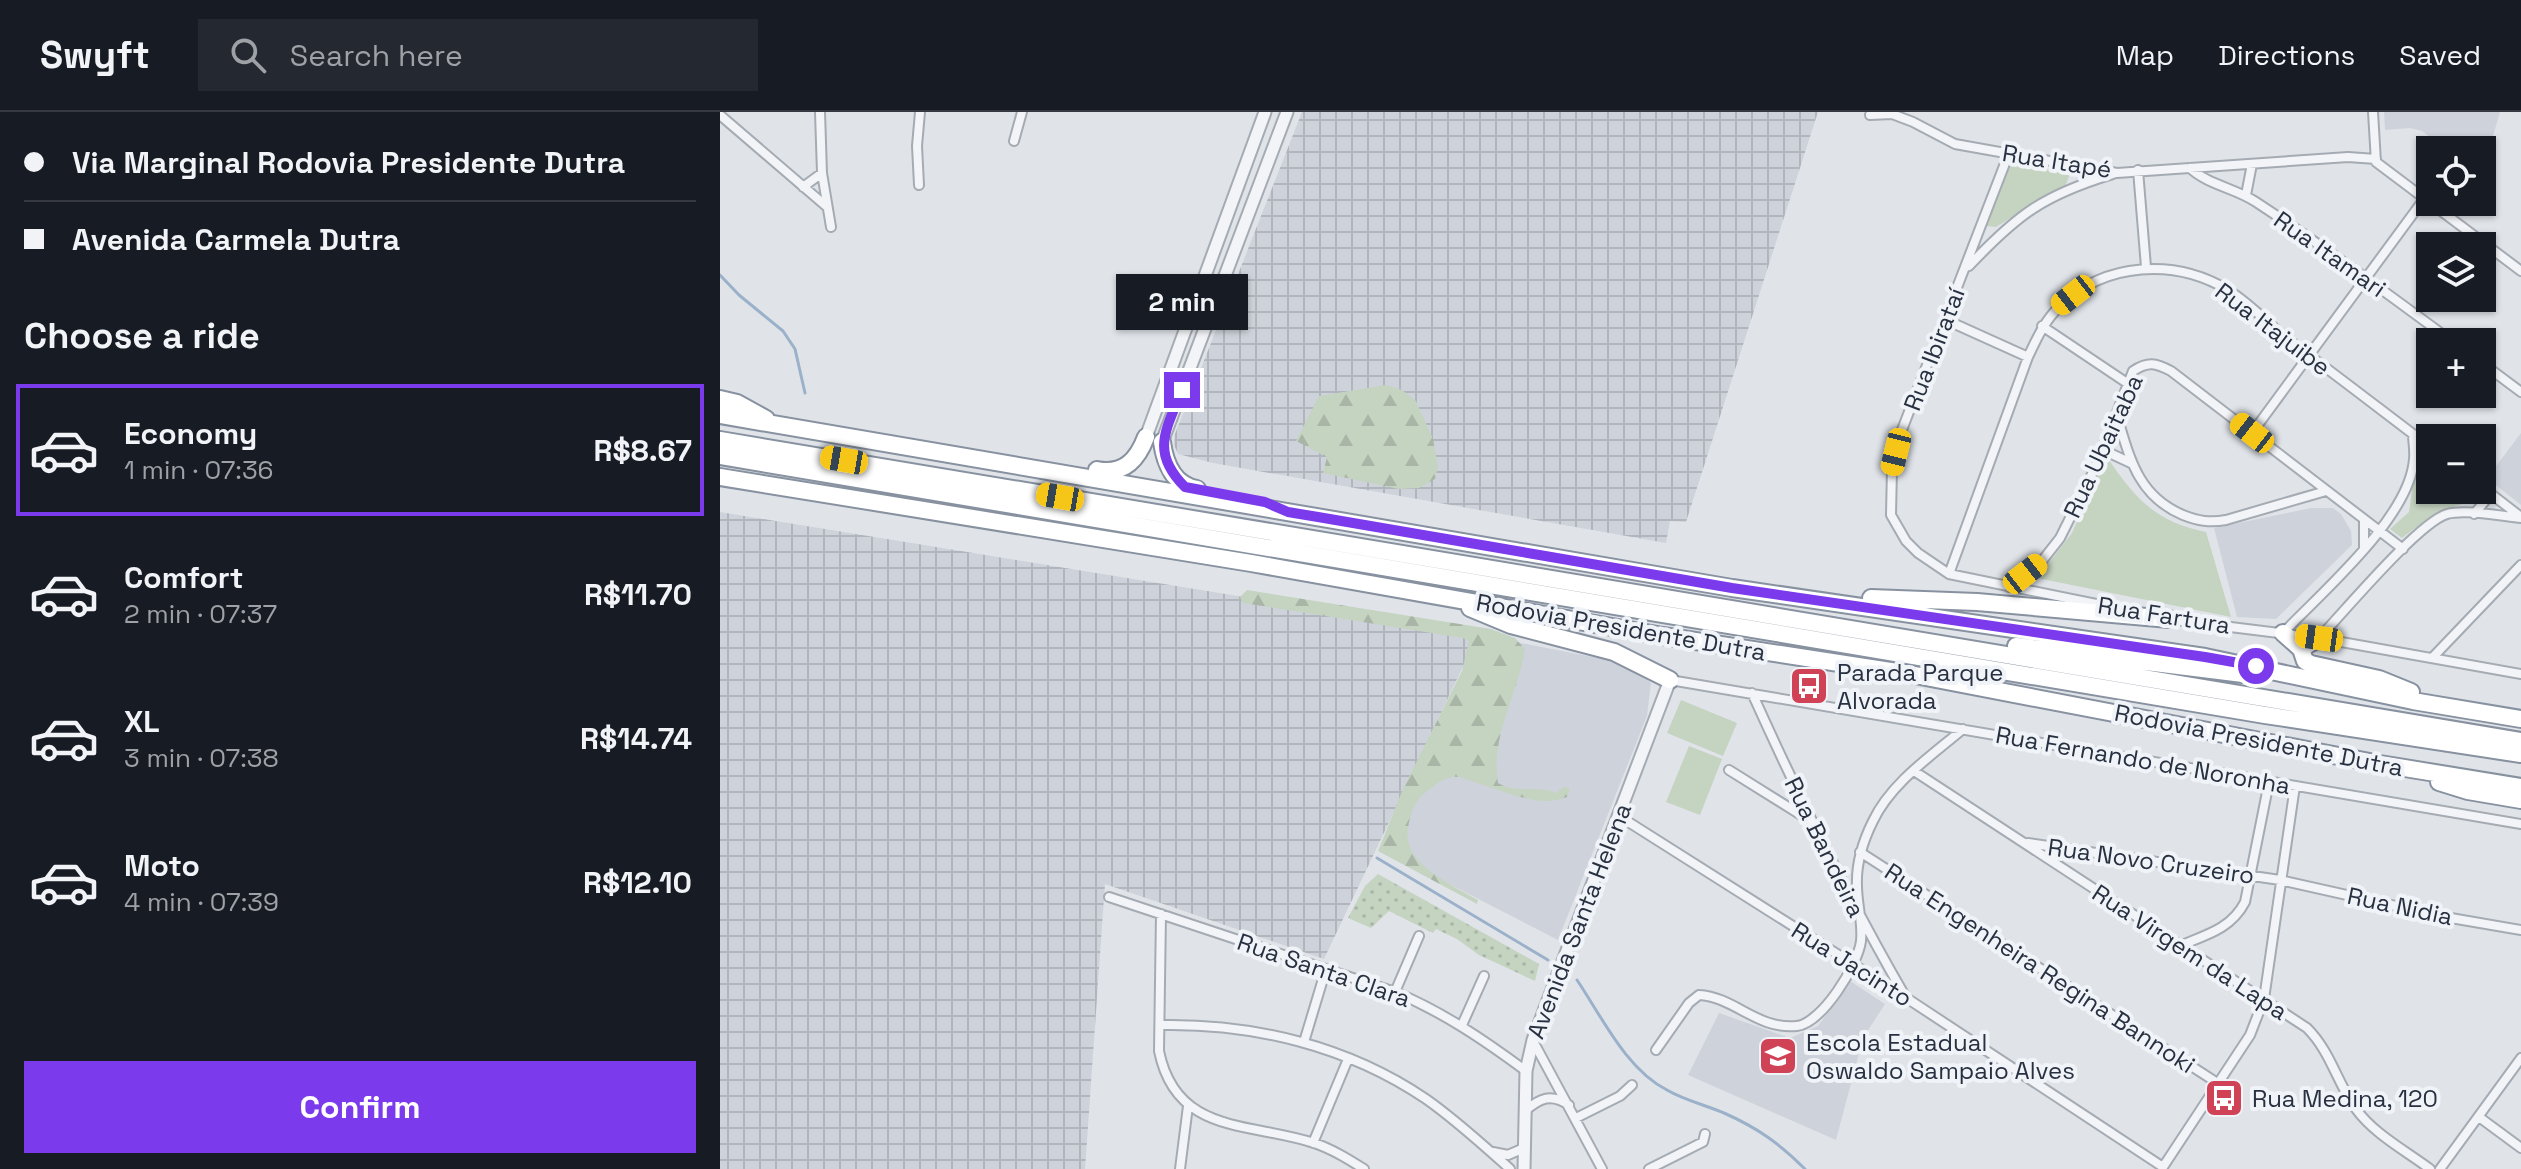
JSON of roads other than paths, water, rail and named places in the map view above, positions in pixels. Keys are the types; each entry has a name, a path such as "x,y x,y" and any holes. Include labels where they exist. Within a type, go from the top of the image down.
{"highway":[{"path":"720,399 737,403 778,425"},
{"path":"720,415 1732,588 2205,657 2521,719"},
{"name":"Rodovia Presidente Dutra","path":"720,440 2521,741"},
{"path":"998,462 1032,459 1111,473 1123,468 1154,440 1167,465 1185,487 1265,502 1288,512"},
{"name":"Rodovia Presidente Dutra","path":"720,456 2235,710 2521,754"},
{"name":"Rodovia Presidente Dutra","path":"720,477 1251,563 1663,636 1910,674 2380,764 2521,787"},
{"path":"1732,588 1767,584 1885,600 1977,602 2169,619"},
{"path":"1447,597 1511,625 1614,652 1670,680"},
{"path":"2283,633 2301,649 2303,657 2311,664 2379,679 2446,706"},
{"path":"2301,649 2319,638"},
{"path":"1973,649 1990,643 2269,677 2288,673"},
{"path":"2380,764 2468,791 2521,800"}],"street":[{"path":"820,112 822,173 831,227"},
{"path":"919,185 917,146 920,112"},
{"path":"1014,141 1022,112"},
{"path":"1154,440 1265,112"},
{"path":"1154,440 1287,112"},
{"path":"2373,112 2376,162 2416,193"},
{"name":"Rua Itapé","path":"1870,115 1892,114 1955,144 2117,173 2348,157 2376,159"},
{"path":"720,115 826,206"},
{"name":"Rua Itapé","path":"2348,157 2375,148"},
{"name":"Rua Ibirataí","path":"1949,574 1906,541 1891,515 1892,468 1900,435 2009,153"},
{"path":"2246,195 2252,164"},
{"name":"Rua Itamari","path":"2190,168 2198,176 2246,195 2434,328"},
{"path":"2138,170 2146,267"},
{"path":"803,187 822,173"},
{"path":"1966,269 2006,227 2047,199 2075,186 2117,173"},
{"path":"2252,433 2416,210"},
{"path":"2447,216 2521,271"},
{"name":"Rua Itajuibe","path":"1949,574 2042,326 2060,305 2085,286 2116,274 2146,267 2180,272 2230,291 2309,356 2416,436"},
{"path":"1946,320 2028,357"},
{"path":"2042,326 2130,385"},
{"name":"Rua Ubaitaba","path":"2009,587 2042,561 2060,538 2103,450 2133,371 2145,363 2158,364 2403,549"},
{"path":"2496,373 2521,392"},
{"path":"2117,416 2132,463 2147,490 2159,503 2187,516 2214,522 2326,491"},
{"path":"2283,633 2379,532 2396,508 2411,475 2413,434"},
{"path":"2103,450 2132,463"},
{"path":"2496,498 2521,518"},
{"path":"2474,514 2482,504"},
{"path":"2319,638 2418,533 2446,514 2521,518"},
{"path":"2364,520 2364,548"},
{"path":"2433,657 2521,565"},
{"name":"Rua Fartura","path":"1949,574 2169,619 2319,638 2521,674"},
{"name":"Rua Fernando de Noronha","path":"1670,680 2521,824"},
{"name":"Avenida Santa Helena","path":"1524,1169 1526,1071 1533,1040 1670,680"},
{"name":"Rua Bandeira","path":"1752,693 1810,820 1905,997"},
{"path":"1656,1050 1689,1003 1699,995 1714,997 1766,1023 1802,1026 1813,1020 1853,965 1861,940 1857,884 1860,852 1874,819 1890,795 1963,729"},
{"path":"1729,770 1810,820"},
{"name":"Rua Virgem da Lapa","path":"1914,771 2307,1028 2320,1041 2348,1096 2366,1121 2430,1169"},
{"path":"2179,946 2230,924 2245,902 2269,782"},
{"path":"2219,1084 2250,1035 2264,999 2295,786"},
{"name":"Rua Jacinto","path":"1619,816 1905,997 2163,1167 2219,1084"},
{"name":"Rua Novo Cruzeiro","path":"2023,842 2280,880"},
{"name":"Rua Engenheira Regina Bannoki","path":"1860,852 2219,1084"},
{"name":"Rua Nidia","path":"2280,880 2445,917 2521,930"},
{"name":"Rua Santa Clara","path":"1109,897 1395,992 1462,1025 1526,1071"},
{"path":"1161,914 1159,1051 1173,1087 1188,1106 1218,1121 1313,1143 1364,1169"},
{"path":"1395,992 1419,936"},
{"path":"1304,1042 1326,969"},
{"path":"1462,1025 1484,976"},
{"path":"1160,1025 1238,1028 1304,1042 1348,1059 1393,1079 1424,1098 1452,1118 1510,1169"},
{"path":"1533,1040 1602,1169"},
{"path":"2440,1169 2521,1058"},
{"path":"1313,1143 1348,1059"},
{"path":"1576,1118 1620,1096 1632,1085"},
{"path":"1524,1111 1535,1101 1548,1097 1569,1105"},
{"path":"1180,1169 1188,1106"},
{"path":"2479,1117 2521,1148"},
{"path":"1649,1169 1703,1142 1705,1134"},
{"path":"1489,1150 1508,1155 1524,1148"}],"waterway":[{"path":"720,275 783,331 795,349 805,393"},
{"path":"1377,858 1548,960"},
{"path":"1577,980 1627,1056 1652,1081 1758,1131 1805,1169"}],"place":[{"name":"Parada Parque Alvorada","path":"1809,686"},
{"name":"Escola Estadual Oswaldo Sampaio Alves","path":"1778,1056"},
{"name":"Rua Medina, 120","path":"2224,1098"}]}
